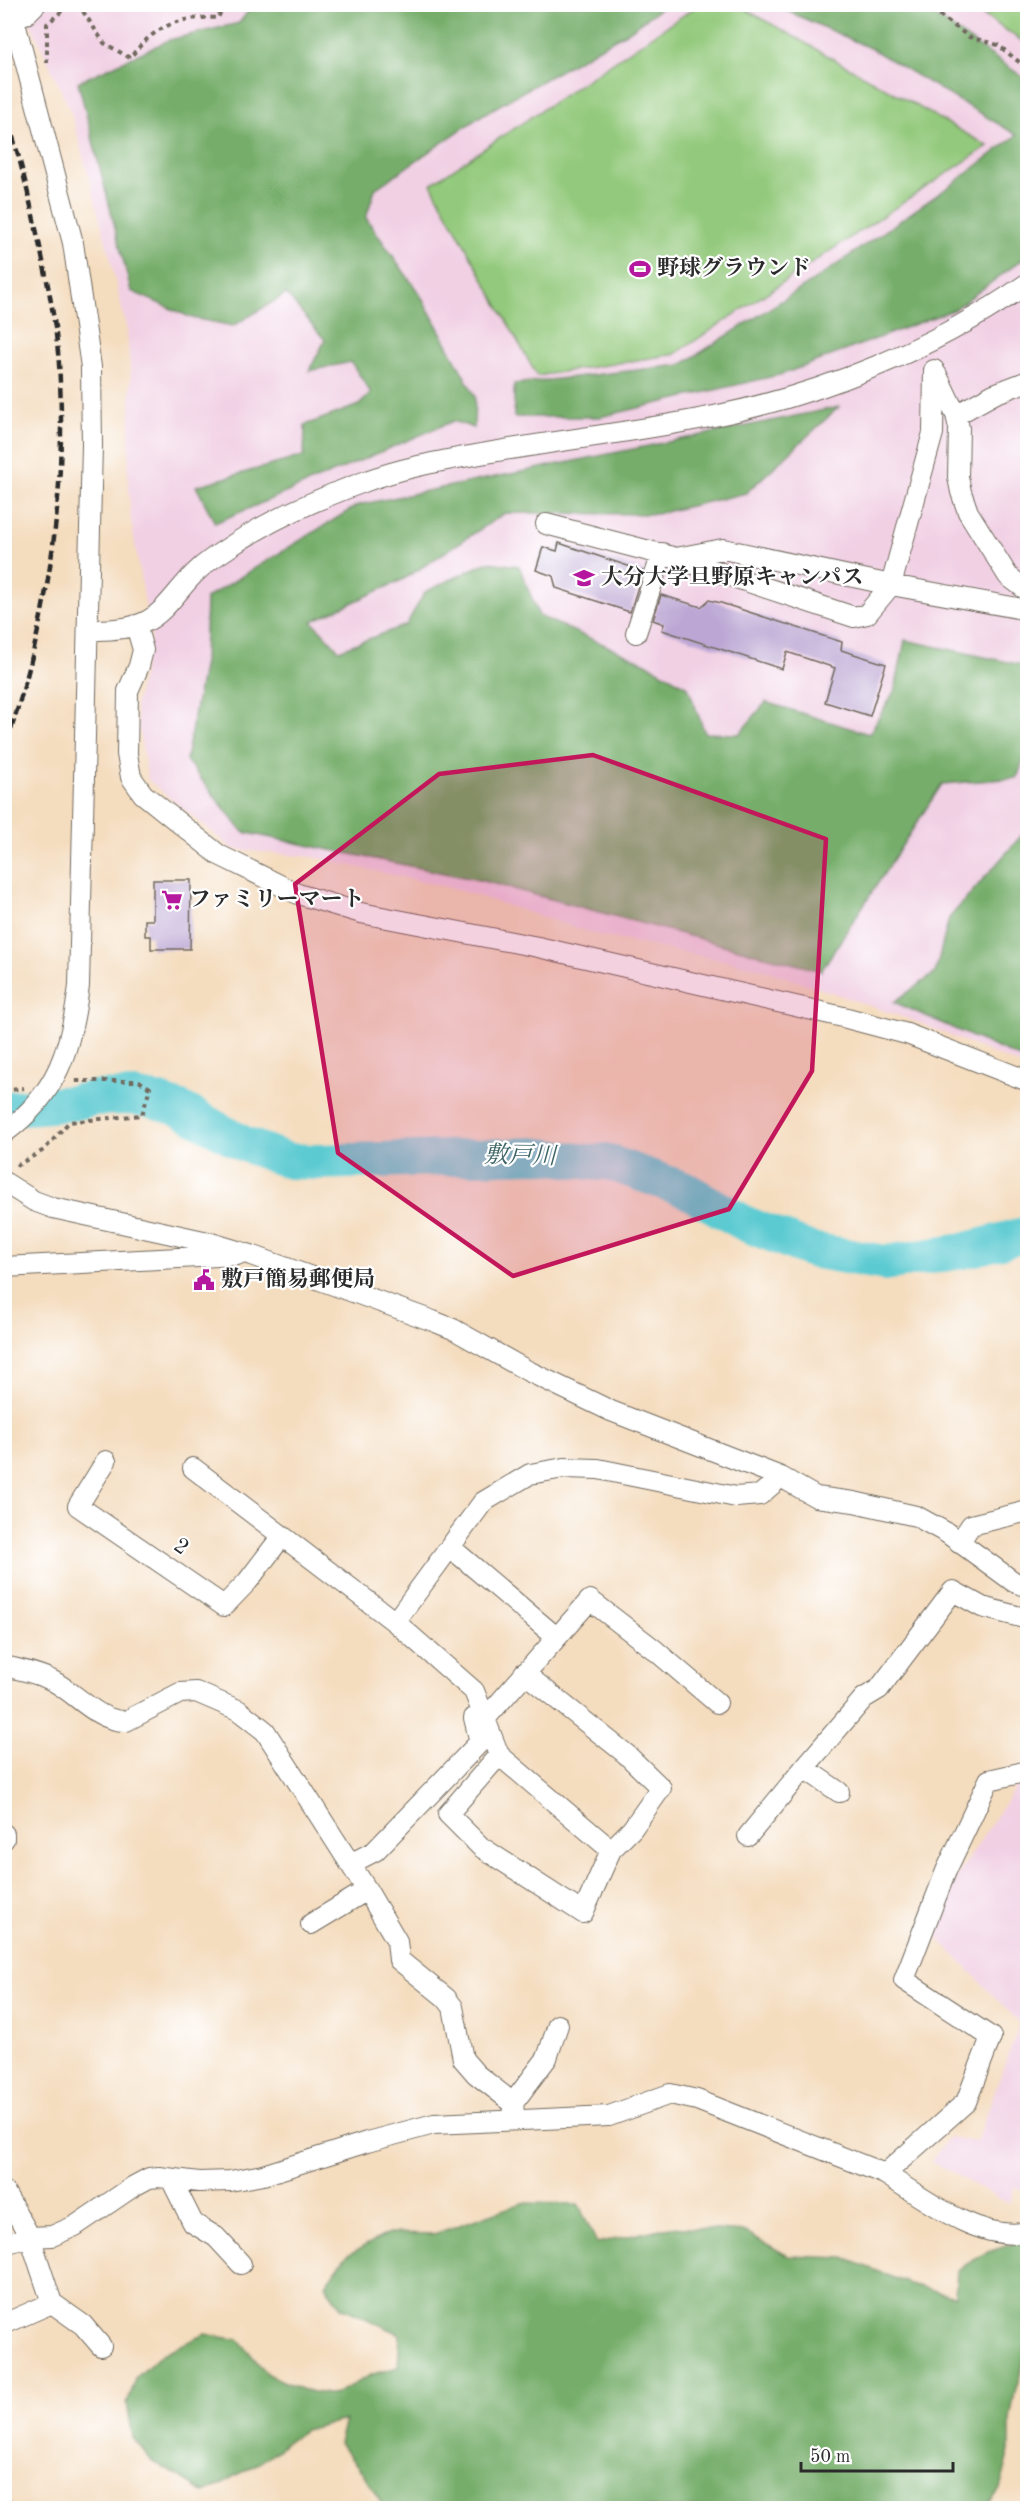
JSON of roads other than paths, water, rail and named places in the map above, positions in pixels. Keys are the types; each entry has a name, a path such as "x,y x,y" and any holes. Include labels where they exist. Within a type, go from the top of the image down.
{"street":[{"path":"12,1128 35,1091 63,1061 69,1044 79,986 89,631 92,397 87,333 68,222 24,8"},
{"path":"89,631 143,623 157,614 196,572 241,539 314,502 382,475 429,463 507,449 714,416 816,388 888,361 922,345 968,322 1028,283"},
{"path":"922,345 956,415 960,442 958,477 968,512 979,533 1008,576 1028,591"},
{"path":"546,524 669,555 854,617 867,614 891,585 933,433 934,370"},
{"path":"956,415 994,394 1028,381"},
{"path":"669,555 723,549 891,585 1028,610"},
{"path":"636,633 669,555"},
{"path":"136,625 143,650 128,691 127,754 131,777 135,785 206,846 279,885 361,913 538,947 908,1034 1028,1081"},
{"path":"9,1175 24,1196 53,1208 208,1242 251,1255 453,1329 528,1371 611,1411 781,1476 816,1497 854,1502 916,1516 947,1533 1014,1582 1028,1587"},
{"path":"4,1267 251,1255"},
{"name":"2","path":"106,1461 78,1506 224,1606 248,1581 282,1536"},
{"path":"193,1468 395,1622 474,1691 499,1755 611,1850"},
{"path":"395,1622 483,1502 530,1474 564,1468 598,1469 736,1497 760,1495 781,1476"},
{"path":"959,1543 971,1525 1028,1511"},
{"path":"450,1547 556,1637"},
{"path":"748,1836 864,1698 879,1689 953,1591 982,1607 1028,1619"},
{"path":"350,1864 375,1851 480,1742 474,1718 483,1713 524,1673 590,1600 657,1651 717,1703"},
{"path":"4,1666 52,1681 104,1716 119,1721 126,1721 180,1693 195,1692 238,1710 265,1731 397,1941 399,1960 446,1998 453,2007 463,2059 514,2111"},
{"path":"499,1755 448,1814 481,1847 583,1913 611,1850 632,1829 662,1788 626,1754 524,1673"},
{"path":"804,1768 839,1792"},
{"path":"885,2174 966,2102 991,2037 904,1980 946,1871 989,1780 1028,1770"},
{"path":"4,1834 4,1839"},
{"path":"311,1924 367,1890"},
{"path":"514,2111 547,2058 558,2025"},
{"path":"4,2244 30,2237 52,2236 75,2226 149,2178 199,2182 247,2178 434,2124 514,2111 609,2116 670,2094 697,2100 885,2174 953,2217 984,2230 1028,2232"},
{"path":"171,2179 193,2223 216,2237 241,2264"},
{"path":"4,2191 30,2237 52,2303 83,2325 101,2346"},
{"path":"4,2324 52,2303"}],"waterway":[{"name":"敷戸川","path":"4,1109 73,1103 94,1098 133,1097 156,1101 181,1109 244,1144 289,1161 534,1155 597,1163 605,1161 686,1190 746,1224 811,1250 885,1263 963,1251 1028,1234"}],"railway":[{"path":"4,110 24,179 51,301 59,361 61,428 60,475 50,569 31,661 4,750"}],"place":[{"name":"野球グラウンド","path":"640,269"},
{"name":"大分大学旦野原キャンパス","path":"584,578"},
{"name":"ファミリーマート","path":"172,900"},
{"name":"敷戸簡易郵便局","path":"204,1280"}]}
